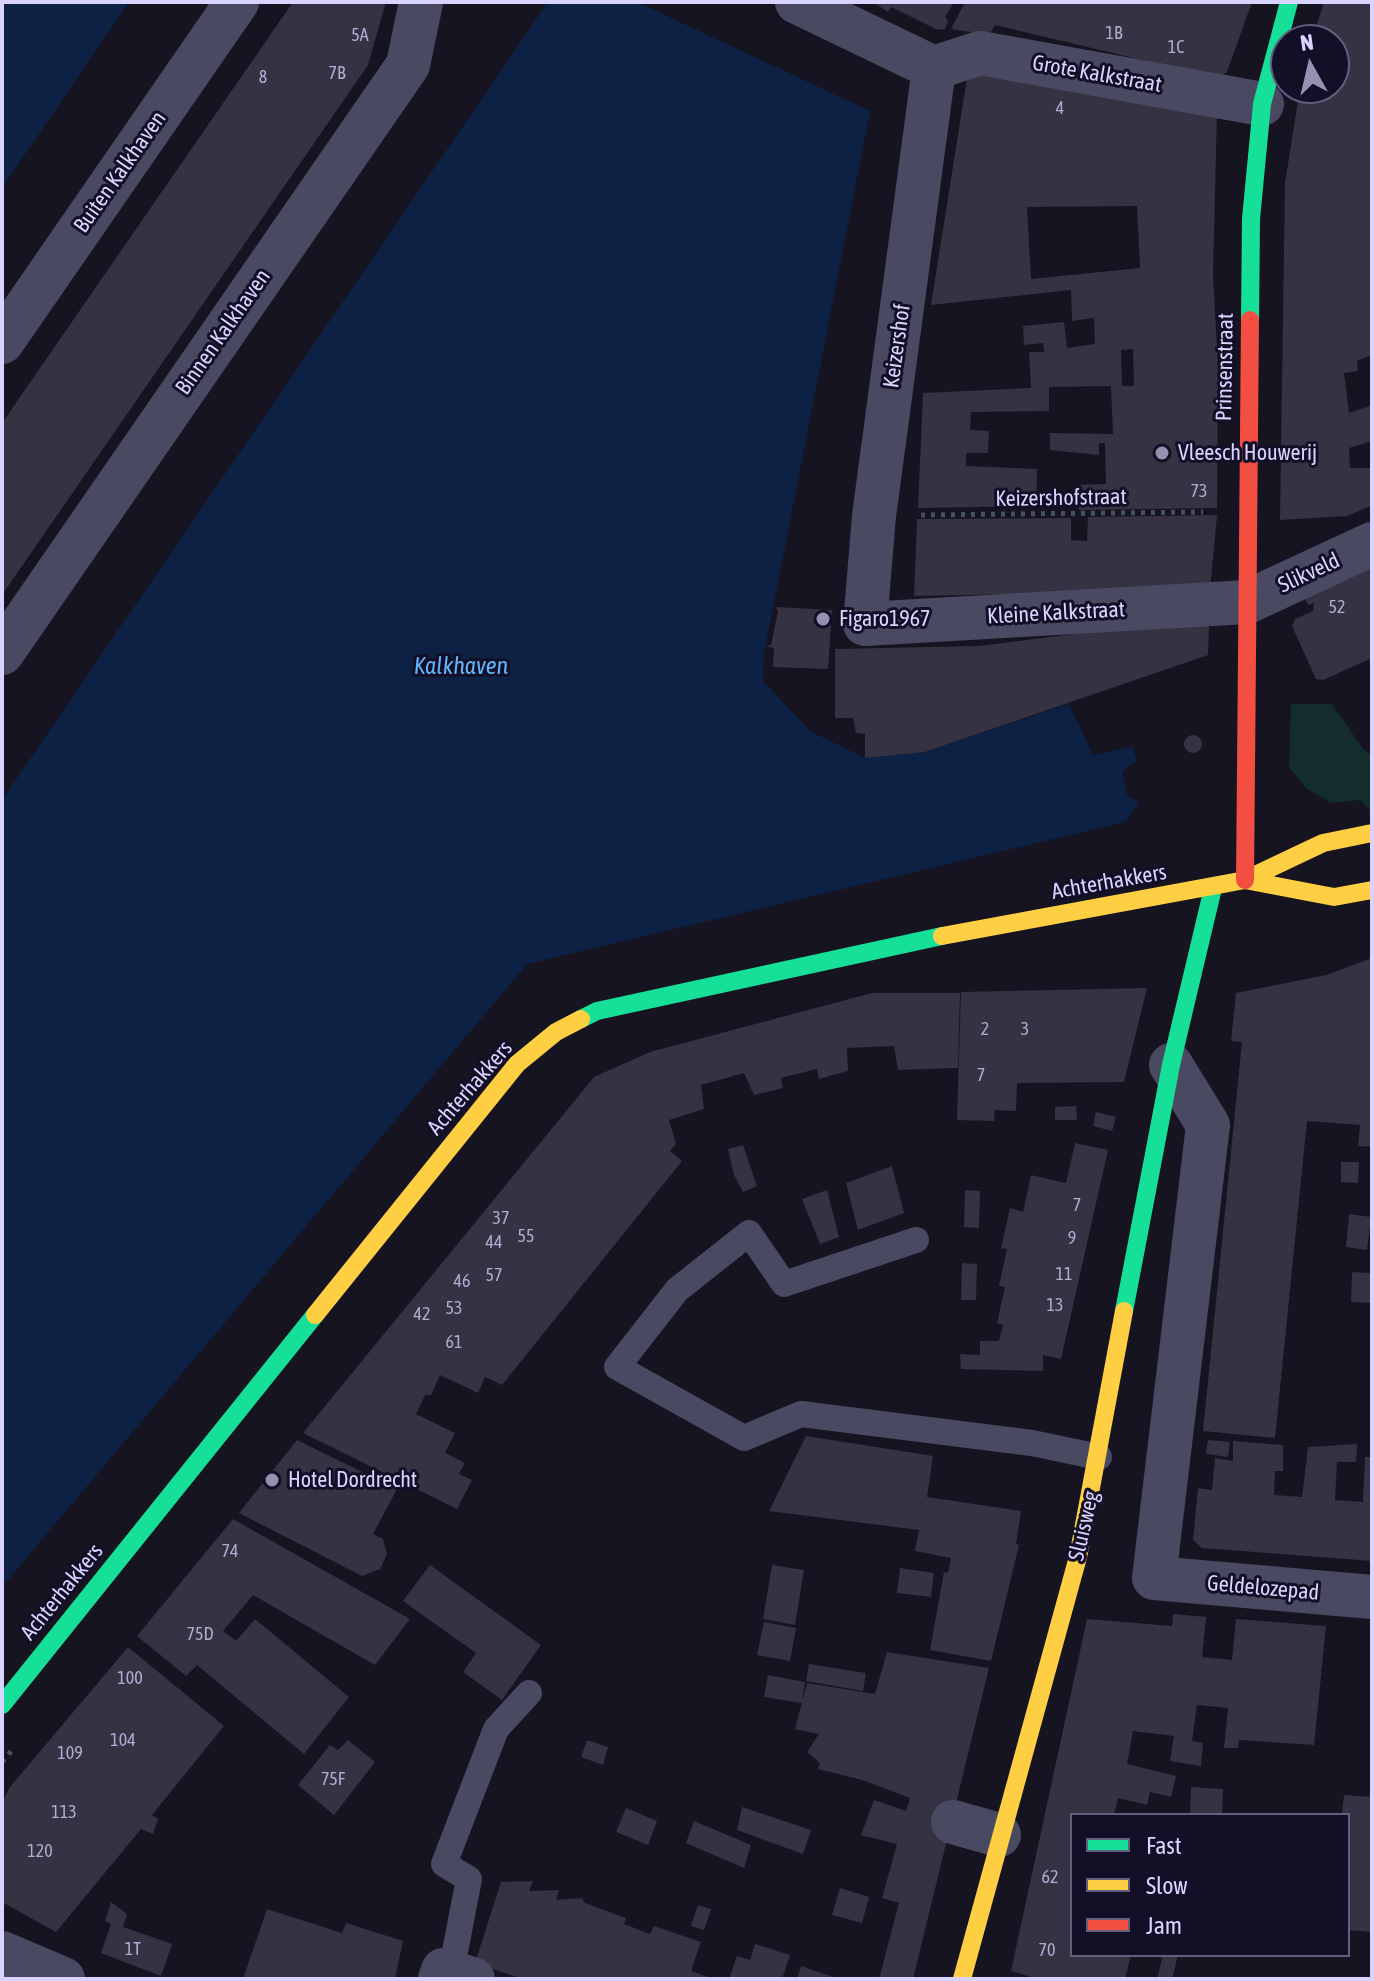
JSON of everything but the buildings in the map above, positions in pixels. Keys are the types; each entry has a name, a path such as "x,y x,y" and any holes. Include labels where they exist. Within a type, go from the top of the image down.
{"street":[{"name":"Buiten Kalkhaven","path":"2,342 237,2"},
{"name":"Binnen Kalkhaven","path":"2,653 408,65 421,2"},
{"path":"797,2 934,68"},
{"name":"Prinsenstraat","path":"1245,880 1251,219 1262,104 1289,2"},
{"name":"Grote Kalkstraat","path":"934,68 980,53 1262,104"},
{"name":"Keizershof","path":"865,624 874,516 934,68"},
{"name":"Slikveld","path":"1247,602 1372,544"},
{"name":"Kleine Kalkstraat","path":"865,624 1247,602"},
{"path":"1245,880 1323,843 1372,833"},
{"path":"1245,880 1334,897 1372,890"},
{"name":"Achterhakkers","path":"2,1705 517,1064 556,1032 597,1011 884,947 1245,880"},
{"name":"Sluisweg","path":"962,1979 999,1835 1078,1557 1171,1065 1213,888"},
{"name":"Geldelozepad","path":"1171,1065 1208,1125 1154,1578 1372,1597"},
{"path":"953,1822 999,1835"},
{"path":"2,1953 63,1979"}],"lane":[{"path":"916,1240 784,1284 749,1233 677,1290 617,1367 744,1438 801,1414 1032,1443 1099,1457"},
{"path":"455,1977 469,1879 444,1864 496,1729 529,1693"}],"path":[{"name":"Keizershofstraat","path":"874,516 1248,512"}],"green space":[{"path":"1291,704 1332,704 1363,749 1372,756 1372,812 1360,800 1331,803 1306,788 1289,767"}],"water":[{"path":"2,2 129,2 2,188"},
{"name":"Kalkhaven","path":"548,2 637,2 870,111 764,654 763,681 810,731 865,758 925,752 1069,704 1093,755 1132,747 1137,760 1122,772 1127,795 1139,802 1125,822 527,964 2,1587 2,800"}],"traffic: fast":[{"path":"1250,320 1251,219 1262,104 1289,2"},
{"path":"1124,1311 1171,1065 1213,888"},
{"path":"581,1019 597,1011 942,936"},
{"path":"2,1705 315,1315"}],"traffic: slow":[{"path":"942,936 1245,880 1323,843 1372,833"},
{"path":"1245,880 1334,897 1372,890"},
{"path":"315,1315 517,1064 556,1032 581,1019"},
{"path":"962,1979 1078,1557 1124,1311"}],"traffic: jam":[{"path":"1245,880 1250,320"}],"place":[{"name":"Vleesch Houwerij","path":"1162,453"},
{"name":"Figaro1967","path":"823,619"},
{"name":"Hotel Dordrecht","path":"272,1480"}]}
